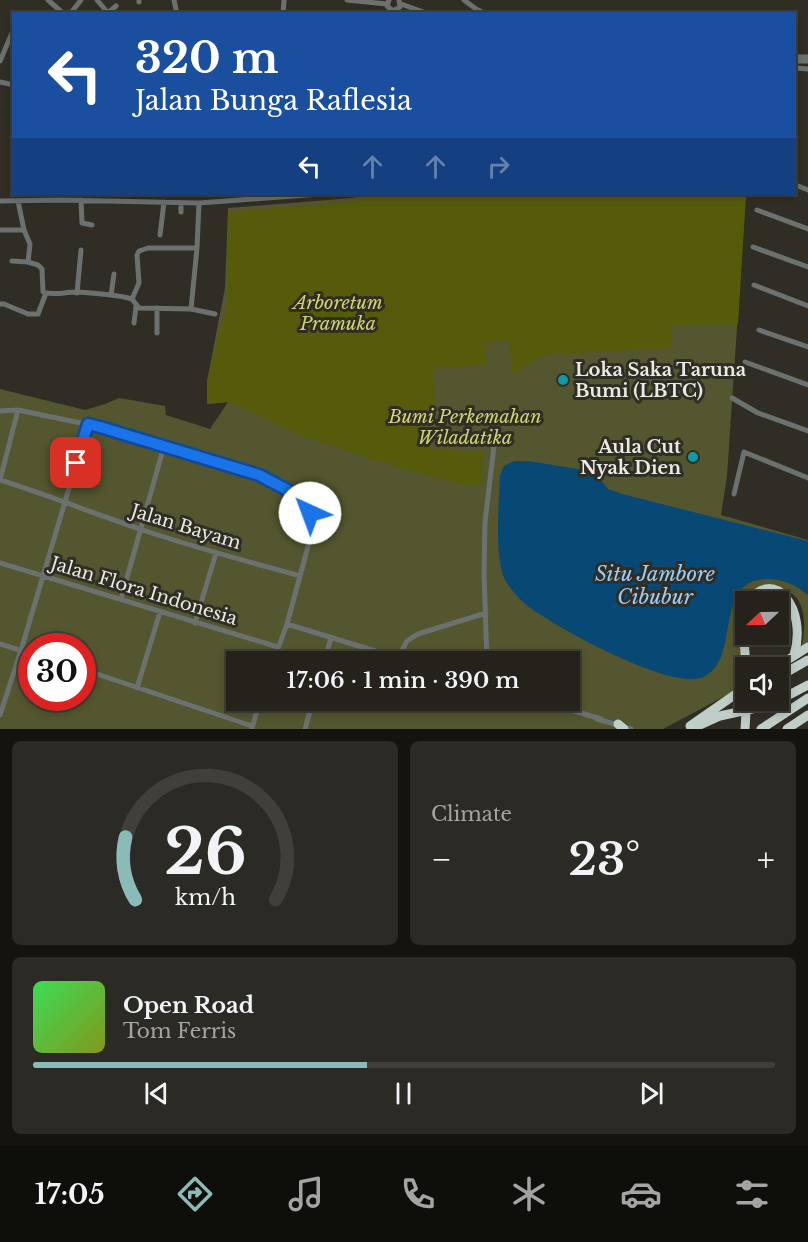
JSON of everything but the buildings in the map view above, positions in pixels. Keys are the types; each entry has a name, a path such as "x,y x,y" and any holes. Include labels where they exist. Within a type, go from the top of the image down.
{"highway":[{"path":"766,591 784,591"},
{"path":"789,594 795,598 805,615 806,627 802,641 794,655"},
{"path":"789,659 808,647"},
{"path":"789,671 808,660"},
{"path":"691,729 720,716 770,705 808,685"},
{"path":"686,729 708,711 735,694"},
{"path":"761,729 808,698"},
{"path":"745,729 746,712"},
{"path":"787,729 808,716"}],"street":[{"path":"72,12 81,0"},
{"path":"97,0 107,12"},
{"path":"347,0 388,2 389,9 393,12 399,10 400,2 424,12"},
{"path":"464,0 483,12"},
{"path":"51,1 62,12"},
{"path":"109,12 116,6"},
{"path":"0,61 12,33"},
{"path":"798,186 808,190"},
{"path":"84,195 82,223 92,225"},
{"path":"130,195 130,202"},
{"path":"231,195 231,201"},
{"path":"0,201 68,197 83,201 199,203 307,195"},
{"path":"18,201 24,230 30,244 28,262"},
{"path":"160,235 164,202"},
{"path":"181,203 181,212"},
{"path":"190,309 197,248 199,203"},
{"path":"757,210 808,229"},
{"path":"0,230 24,230"},
{"path":"753,247 808,267"},
{"path":"132,299 140,283 137,255 139,251 148,248 197,248"},
{"path":"77,292 81,250"},
{"path":"12,261 28,262 42,269 42,290 46,293 77,292 132,299 136,306 134,322"},
{"path":"111,295 114,274"},
{"path":"754,285 808,306"},
{"path":"0,304 28,314 38,314 46,293"},
{"path":"136,306 139,308 190,309 215,314"},
{"path":"157,308 157,333"},
{"path":"759,330 808,347"},
{"path":"745,362 808,385"},
{"path":"732,398 771,418 808,431"},
{"path":"0,411 18,410 88,424 164,446 250,472 283,488 301,500 310,513 313,528 287,624 277,651"},
{"path":"0,480 18,410"},
{"path":"26,633 88,424"},
{"path":"487,651 485,522 496,429"},
{"path":"121,599 164,446"},
{"path":"734,494 744,452 808,478"},
{"name":"Jalan Bayam","path":"0,480 65,501 141,530 300,576"},
{"path":"195,623 216,553"},
{"name":"Jalan Flora Indonesia","path":"0,563 278,647"},
{"path":"137,688 160,612"},
{"path":"401,651 407,641 418,634 486,613"},
{"path":"287,624 377,651"},
{"path":"327,651 331,638"},
{"path":"0,644 18,650"},
{"path":"0,715 18,660"},
{"path":"96,674 252,728 257,711"},
{"path":"305,729 310,711"},
{"path":"576,711 631,729"}],"green space":[{"name":"Bumi Perkemahan Wiladatika","path":"367,195 746,195 727,476 721,515 808,540 808,647 799,652 804,634 803,614 796,597 789,591 779,589 735,591 735,645 740,645 741,657 735,657 735,691 663,729 0,729 0,389 85,410 119,398 165,406 166,415 210,429 228,402 207,404 207,381 225,288 228,208"},
{"name":"Arboretum Pramuka","path":"370,195 746,195 738,324 671,326 671,348 544,355 512,374 509,341 485,343 487,365 433,369 435,405 429,413 429,449 483,452 481,484 468,486 410,471 301,436 229,402 207,404 207,381 228,301 228,212 353,202"}],"water":[{"name":"Situ Jambore Cibubur","path":"514,461 528,461 590,471 595,473 608,489 622,494 808,541 808,595 784,581 767,579 750,583 740,591 735,591 735,601 722,655 715,668 703,677 687,679 641,667 588,642 543,617 516,595 505,580 498,544 500,476 504,466"}],"place":[{"name":"Loka Saka Taruna Bumi (LBTC)","path":"563,380"},
{"name":"Aula Cut Nyak Dien","path":"693,457"}],"route":[{"path":"76,463 88,424 259,475 295,494 310,513"}]}
